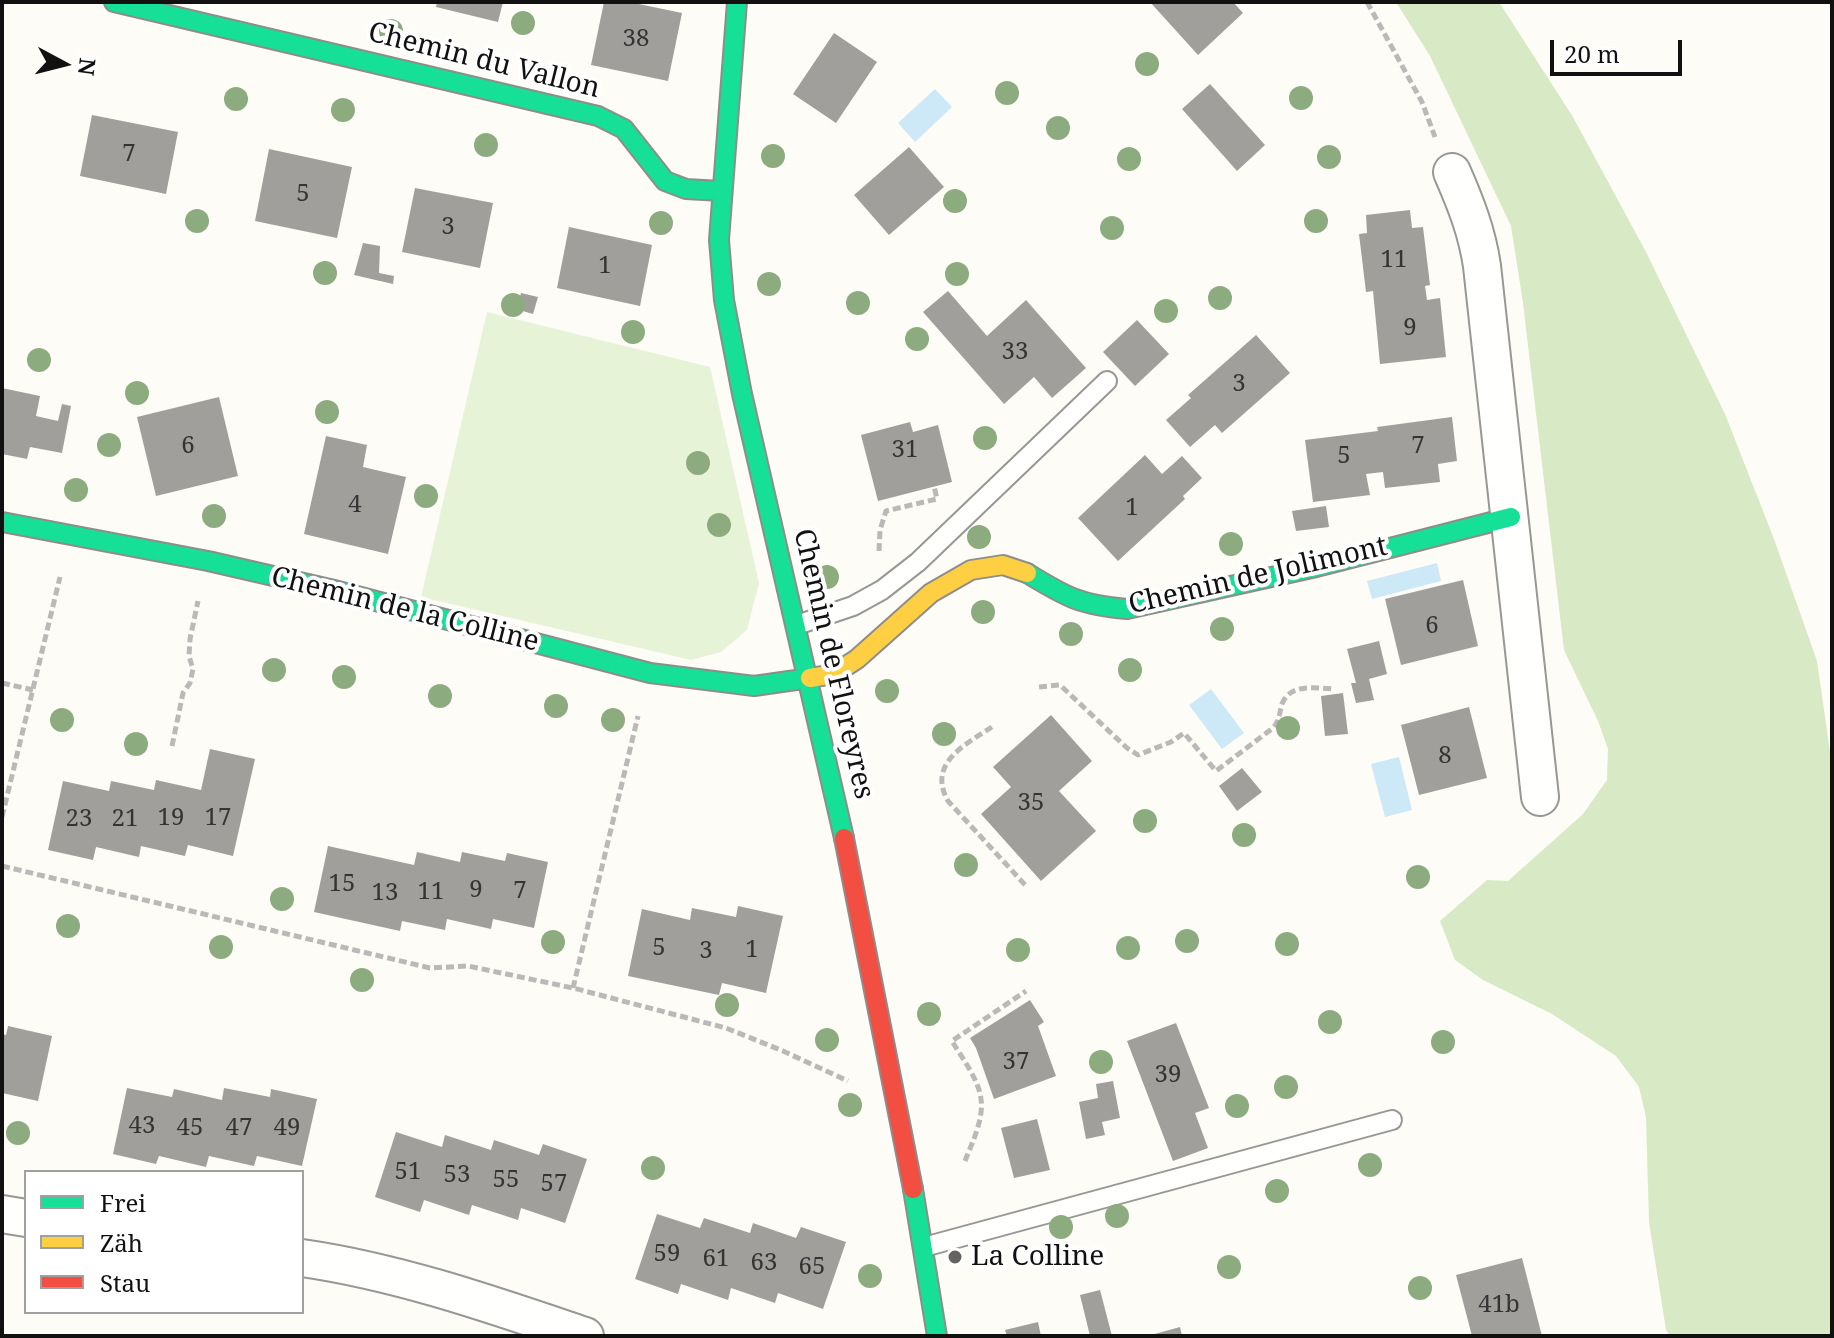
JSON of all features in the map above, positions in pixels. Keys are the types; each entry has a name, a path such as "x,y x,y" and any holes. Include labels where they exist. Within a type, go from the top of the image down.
{"street":[{"name":"Chemin du Vallon","path":"114,2 598,116 624,129 665,181 686,189 721,191"},
{"name":"Chemin de Floreyres","path":"737,2 721,191 719,240 724,300 745,408 853,875 924,1247 937,1336"},
{"path":"1452,172 1478,236 1540,797"},
{"name":"Chemin de Jolimont","path":"808,678 834,674 857,659 931,593 971,570 1003,565 1027,573 1069,599 1100,607 1127,609 1312,568 1511,517"},
{"name":"Chemin de la Colline","path":"2,522 208,561 334,590 650,673 754,686 808,678"},
{"path":"2,1214 24,1218"},
{"path":"304,1258 423,1285 585,1336"}],"lane":[{"path":"797,625 863,601 918,562 1107,381"},
{"path":"924,1247 1392,1120"}],"path":[{"path":"1367,2 1422,102 1452,172"},
{"path":"863,601 878,568 880,530 886,511 937,499 934,486"},
{"path":"2,817 70,536"},
{"path":"172,746 183,693 190,683 193,669 189,656 190,639 208,561"},
{"path":"573,988 650,673"},
{"path":"2,683 33,690"},
{"path":"1039,687 1060,685 1138,755 1171,742 1184,733 1216,771 1273,728 1280,719 1287,694 1296,689 1334,689"},
{"path":"992,727 970,741 947,762 941,775 942,790 948,801 1027,887"},
{"path":"2,866 430,968 468,966 573,988 726,1028 854,1084"},
{"path":"965,1161 977,1127 981,1098 952,1041 1026,991"}],"green space":[{"path":"1396,2 1499,2 1573,117 1646,252 1725,414 1817,661 1832,766 1832,1336 1670,1336 1666,1330 1649,1222 1646,1117 1639,1087 1616,1056 1552,1014 1483,980 1455,960 1440,921 1487,880 1508,881 1583,814 1607,780 1608,749 1564,650 1511,226 1430,56"},
{"path":"487,312 710,367 759,583 747,630 721,652 691,660 421,597"}],"water":[{"path":"935,89 952,107 915,142 898,123"},
{"path":"1437,563 1441,581 1372,599 1367,581"},
{"path":"1211,689 1244,733 1222,749 1189,705"},
{"path":"1399,757 1412,810 1385,817 1371,764"}],"building":[{"path":"437,2 503,2 498,22 436,7"},
{"path":"604,2 629,2 682,13 668,81 591,65"},
{"path":"1150,2 1233,2 1243,13 1198,55"},
{"path":"834,33 877,62 836,123 793,94"},
{"path":"1210,84 1265,145 1237,171 1182,109"},
{"path":"92,115 178,132 166,194 80,176"},
{"path":"909,147 944,187 889,235 854,195"},
{"path":"269,149 352,167 337,238 255,221"},
{"path":"415,188 493,203 480,268 402,252"},
{"path":"1410,210 1412,228 1423,227 1430,285 1425,286 1427,300 1440,298 1446,357 1380,364 1373,291 1366,292 1359,234 1367,233 1366,215"},
{"path":"569,227 652,245 640,306 557,288"},
{"path":"363,243 380,246 379,273 394,276 393,284 354,275"},
{"path":"948,291 987,336 1026,300 1086,368 1052,398 1034,377 1004,404 923,312"},
{"path":"521,293 538,297 533,314 516,309"},
{"path":"1137,320 1169,354 1135,386 1103,352"},
{"path":"1256,335 1290,373 1222,433 1215,425 1190,447 1166,420 1191,398 1188,395"},
{"path":"2,388 40,396 36,416 58,421 62,404 71,406 62,453 30,447 27,459 2,454"},
{"path":"219,397 238,476 156,496 137,417"},
{"path":"1452,417 1457,461 1438,464 1440,482 1385,488 1383,472 1366,474 1370,495 1313,502 1305,440"},
{"path":"910,422 913,432 938,425 952,482 878,501 861,435"},
{"path":"326,436 367,445 363,467 406,477 388,554 304,534"},
{"path":"1145,455 1162,474 1182,456 1202,478 1183,496 1185,499 1118,561 1078,518"},
{"path":"1326,506 1329,527 1296,531 1292,511"},
{"path":"1463,580 1478,646 1401,665 1385,599"},
{"path":"1379,641 1387,674 1369,679 1374,700 1356,703 1351,683 1356,683 1347,649"},
{"path":"1343,693 1348,734 1325,736 1321,696"},
{"path":"1469,707 1487,778 1419,795 1401,725"},
{"path":"1051,715 1092,761 1059,791 1096,831 1041,881 981,814 1011,787 993,767"},
{"path":"210,749 255,759 233,856 188,845 185,856 141,846 139,857 96,847 93,860 48,850 63,781 109,791 111,781 154,790 156,780 201,790"},
{"path":"1242,768 1262,792 1237,811 1219,786"},
{"path":"328,846 414,865 417,852 460,862 462,852 505,861 507,853 548,862 534,928 493,919 491,929 447,919 445,930 402,921 400,931 314,912"},
{"path":"738,906 783,916 766,993 722,983 719,995 628,976 642,909 690,920 692,908 736,917"},
{"path":"1030,1000 1044,1022 1038,1026 1056,1076 994,1099 970,1038"},
{"path":"1176,1023 1209,1108 1195,1113 1208,1148 1173,1161 1127,1041"},
{"path":"8,1026 52,1036 38,1101 2,1093 2,1034 6,1035"},
{"path":"1113,1081 1120,1118 1102,1122 1105,1135 1086,1139 1079,1102 1098,1098 1096,1084"},
{"path":"127,1088 172,1097 174,1089 222,1100 224,1088 270,1097 271,1089 317,1099 302,1166 257,1156 254,1166 209,1156 206,1167 159,1156 156,1164 113,1154"},
{"path":"1037,1119 1050,1170 1014,1178 1001,1128"},
{"path":"396,1132 442,1147 445,1135 491,1150 494,1140 539,1155 543,1144 587,1159 565,1223 521,1208 518,1220 472,1205 469,1215 424,1200 420,1212 375,1197"},
{"path":"657,1214 700,1228 704,1218 750,1233 753,1223 796,1238 801,1227 846,1242 823,1309 778,1293 775,1303 731,1288 728,1300 681,1284 678,1294 635,1279"},
{"path":"1522,1258 1542,1336 1472,1336 1456,1275"},
{"path":"1100,1290 1112,1336 1090,1336 1080,1295"},
{"path":"1038,1322 1041,1336 1007,1336 1005,1330"},
{"path":"1180,1327 1182,1336 1151,1336 1151,1335"}],"traffic: fast":[{"path":"114,2 598,116 624,129 665,181 686,189 721,191"},
{"path":"737,2 719,240 724,300 742,394 844,838"},
{"path":"1027,573 1074,598 1127,609 1312,568 1511,517"},
{"path":"2,522 208,561 334,590 650,673 754,686 810,678"},
{"path":"913,1189 937,1336"}],"traffic: slow":[{"path":"810,678 834,674 857,659 931,593 971,570 1003,565 1027,573"}],"traffic: jam":[{"path":"844,838 913,1189"}],"place":[{"name":"La Colline","path":"955,1257"}]}
